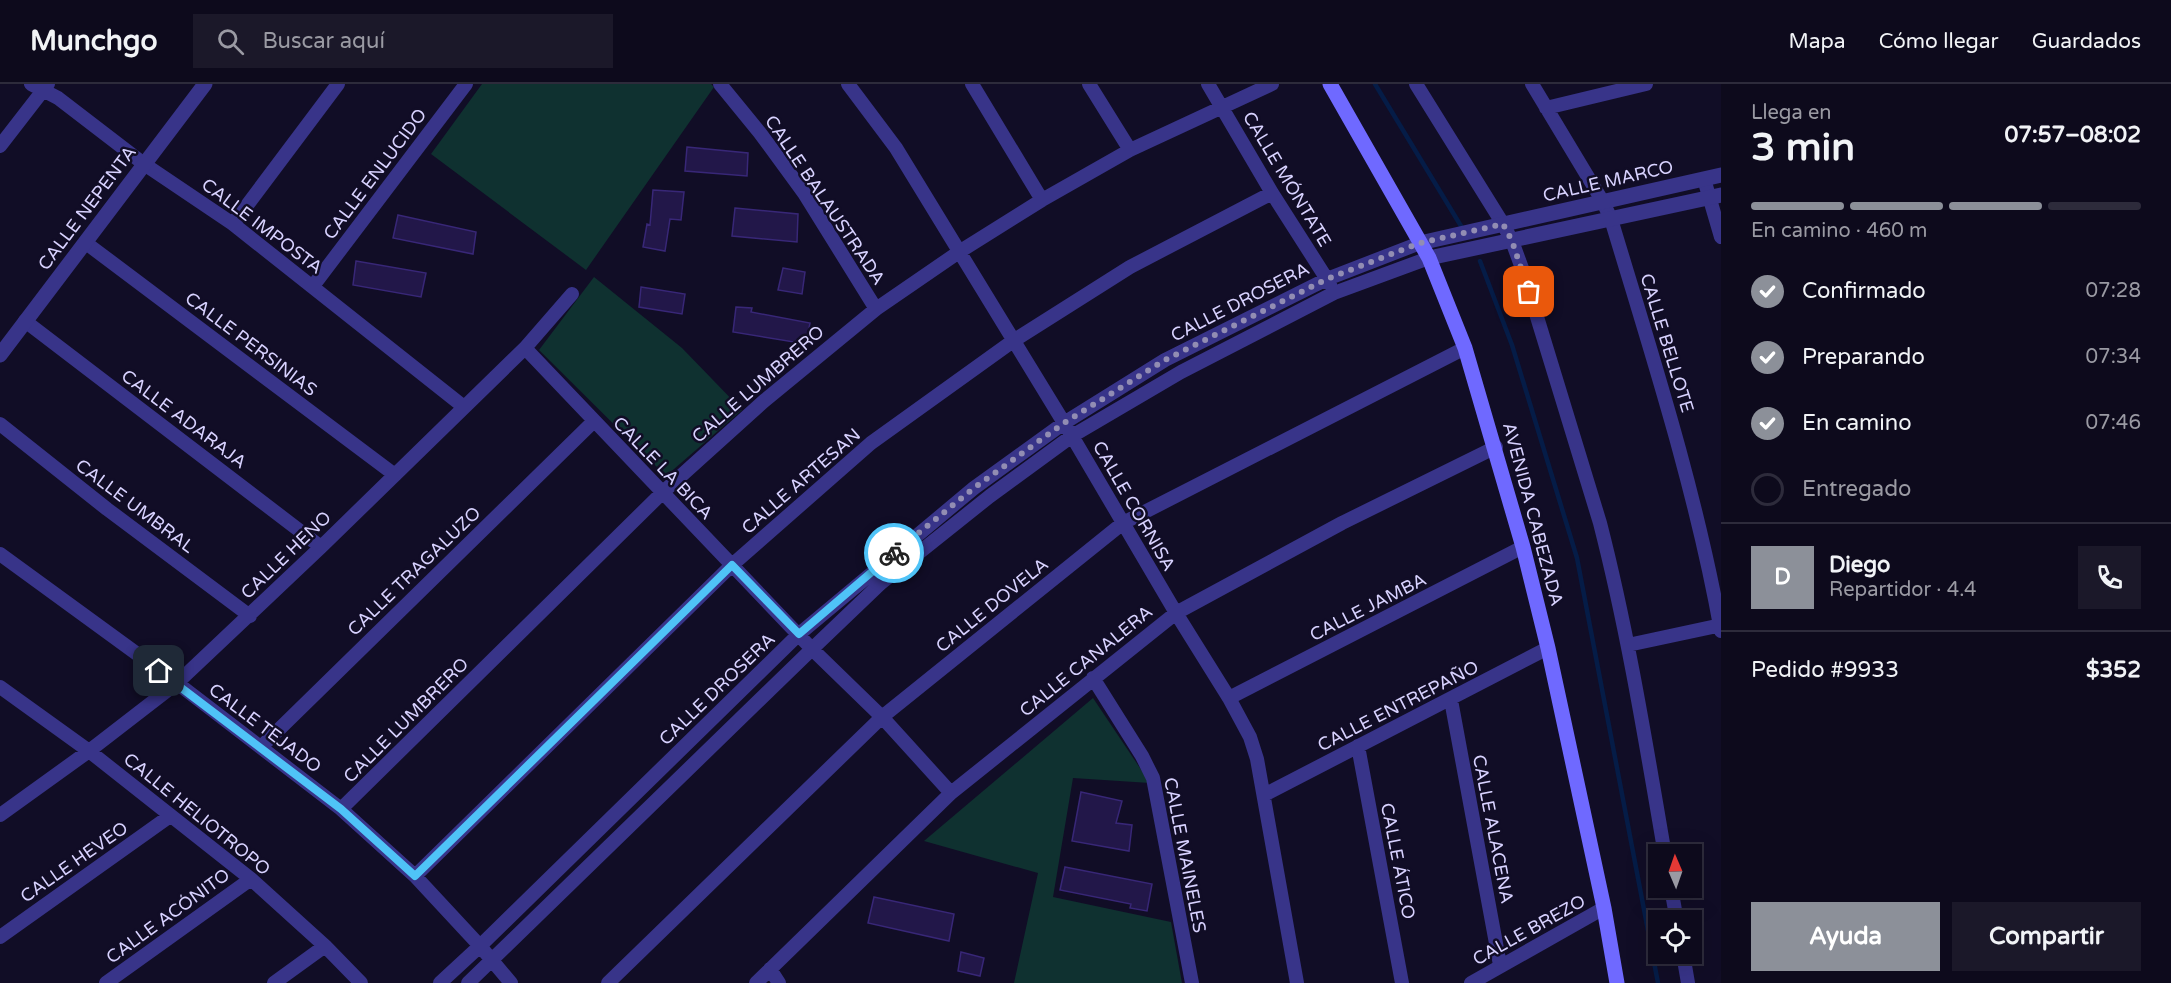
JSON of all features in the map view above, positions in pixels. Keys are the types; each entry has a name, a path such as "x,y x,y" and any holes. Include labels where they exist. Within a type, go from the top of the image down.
{"main road":[{"name":"AVENIDA CABEZADA","path":"1330,84 1429,258 1466,348 1496,447 1548,648 1604,908 1617,983"}],"street":[{"name":"CALLE NEPENTA","path":"0,355 205,84"},
{"path":"233,224 338,84"},
{"name":"CALLE ENLUCIDO","path":"313,286 466,84"},
{"name":"CALLE BALAUSTRADA","path":"720,84 804,193 876,309"},
{"name":"CALLE CORNISA","path":"848,84 896,148 1072,436 1250,737 1264,795 1297,983"},
{"path":"972,84 1042,200"},
{"path":"1089,84 1130,150"},
{"name":"CALLE MÓNTATE","path":"1208,84 1334,293"},
{"name":"CALLE LUMBRERO","path":"341,809 662,493 764,401 876,309 959,252 1042,200 1130,150 1272,84"},
{"path":"1416,84 1503,224 1523,271 1600,523 1628,645 1663,844"},
{"name":"CALLE BELLOTE","path":"1532,84 1611,219 1697,512 1721,627"},
{"path":"1546,108 1646,84"},
{"name":"CALLE IMPOSTA","path":"41,86 144,164 233,224 464,407"},
{"path":"0,146 41,86"},
{"name":"CALLE MARCO","path":"1420,243 1721,175"},
{"path":"1704,179 1715,196 1721,237"},
{"name":"CALLE ARTESAN","path":"415,876 732,565 871,444 1013,340 1130,267 1272,193"},
{"name":"CALLE MARCO","path":"1429,258 1715,196"},
{"name":"CALLE PERSINIAS","path":"86,243 395,475"},
{"name":"CALLE DROSERA","path":"440,983 799,634 974,488 1064,423 1165,360 1327,279 1420,243"},
{"name":"CALLE DROSERA","path":"468,983 812,649 891,576 990,496 1072,436 1181,372 1334,293 1429,258"},
{"name":"CALLE HENO","path":"0,815 89,751 177,683 250,616 525,348 572,294"},
{"name":"CALLE ADARAJA","path":"25,321 321,547"},
{"name":"CALLE LA BICA","path":"525,348 593,422 812,649 882,717 951,793"},
{"name":"CALLE DOVELA","path":"608,983 882,717 1123,523 1466,348"},
{"name":"CALLE TRAGALUZO","path":"261,747 593,422"},
{"name":"CALLE UMBRAL","path":"0,424 250,616"},
{"name":"CALLE CANALERA","path":"756,983 951,793 1176,613 1342,523 1496,447"},
{"name":"CALLE JAMBA","path":"1229,698 1523,548"},
{"name":"CALLE TEJADO","path":"0,554 177,683 341,809 415,876 511,983"},
{"path":"1628,645 1721,627"},
{"name":"CALLE ENTREPAÑO","path":"1264,795 1548,648"},
{"name":"CALLE MAINELES","path":"1093,678 1154,778 1192,983"},
{"name":"CALLE HELIOTROPO","path":"0,688 89,751 251,879 325,946 361,983"},
{"name":"CALLE ALACENA","path":"1451,700 1500,965"},
{"name":"CALLE ÁTICO","path":"1358,746 1402,983"},
{"name":"CALLE HEVEO","path":"0,937 170,816"},
{"name":"CALLE ACÓNITO","path":"106,983 251,879"},
{"name":"CALLE BREZO","path":"1471,983 1604,908"},
{"path":"274,983 325,946"},
{"path":"1685,964 1688,983"},
{"path":"770,969 779,983"}],"green space":[{"path":"482,84 711,84 714,87 586,270 431,154"},
{"path":"594,277 682,348 742,410 666,476 539,350"},
{"path":"1093,698 1150,783 1073,778 1053,897 1171,922 1182,983 1014,983 1038,873 924,841"}],"building":[{"path":"687,147 748,153 747,176 685,171"},
{"path":"653,190 684,192 681,220 670,219 665,251 643,247 647,224 650,225"},
{"path":"735,208 798,214 797,242 732,236"},
{"path":"398,215 476,232 473,254 393,238"},
{"path":"356,261 426,273 421,297 353,285"},
{"path":"783,268 805,272 802,294 778,290"},
{"path":"641,287 685,294 682,314 639,307"},
{"path":"736,307 752,308 751,312 810,323 806,344 733,332"},
{"path":"1081,792 1122,801 1116,823 1132,825 1129,851 1072,841"},
{"path":"1065,867 1152,884 1147,911 1130,908 1131,904 1060,890"},
{"path":"874,897 954,914 949,941 868,923"},
{"path":"961,952 984,958 980,976 958,971"}],"waterway":[{"path":"1375,84 1461,226"},
{"path":"1480,261 1512,345 1577,558 1658,983"}],"way so far":[{"path":"894,553 974,488 1064,423 1165,360 1327,279 1420,243 1503,224 1512,241 1529,292"}],"route":[{"path":"159,671 341,809 415,876 732,565 799,634 894,553"}]}
